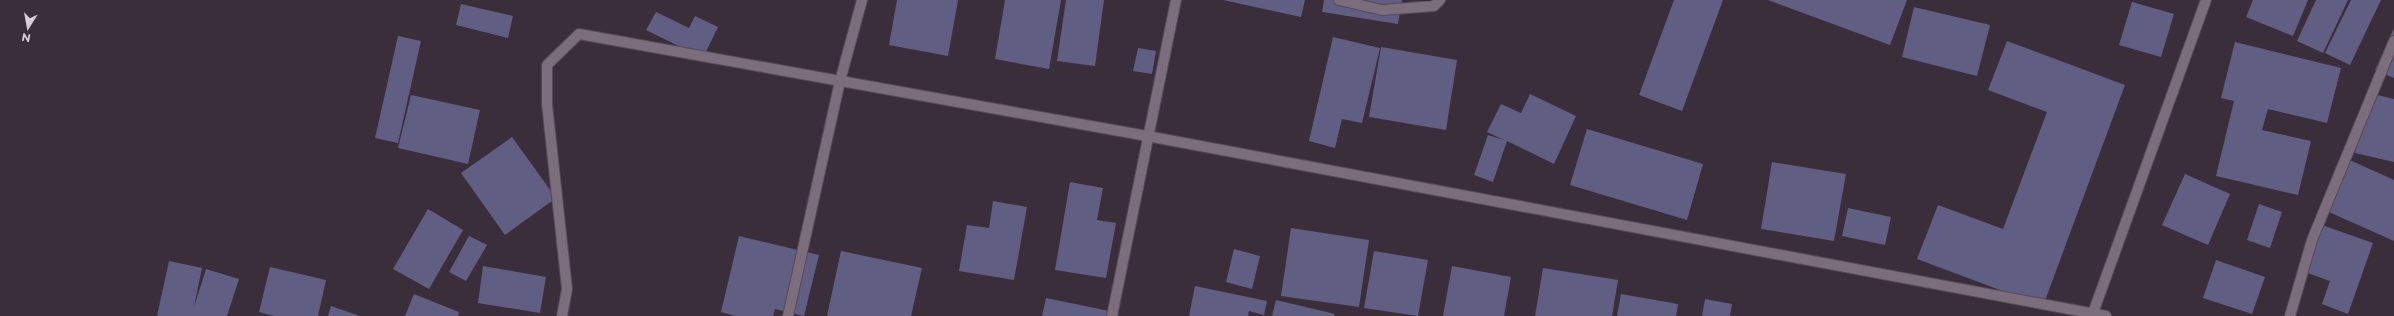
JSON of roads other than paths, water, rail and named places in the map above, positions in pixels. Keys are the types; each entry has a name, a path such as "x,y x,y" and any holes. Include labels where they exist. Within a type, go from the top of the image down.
{"street":[{"path":"788,316 840,81 862,0"},
{"path":"1112,316 1147,136 1176,0"},
{"path":"1338,0 1382,10 1434,6 1440,0"},
{"path":"2093,313 2206,0"},
{"path":"562,316 567,289 547,104 548,65 579,34 1147,136 2106,316"},
{"path":"2290,316 2312,240 2394,41"}]}
